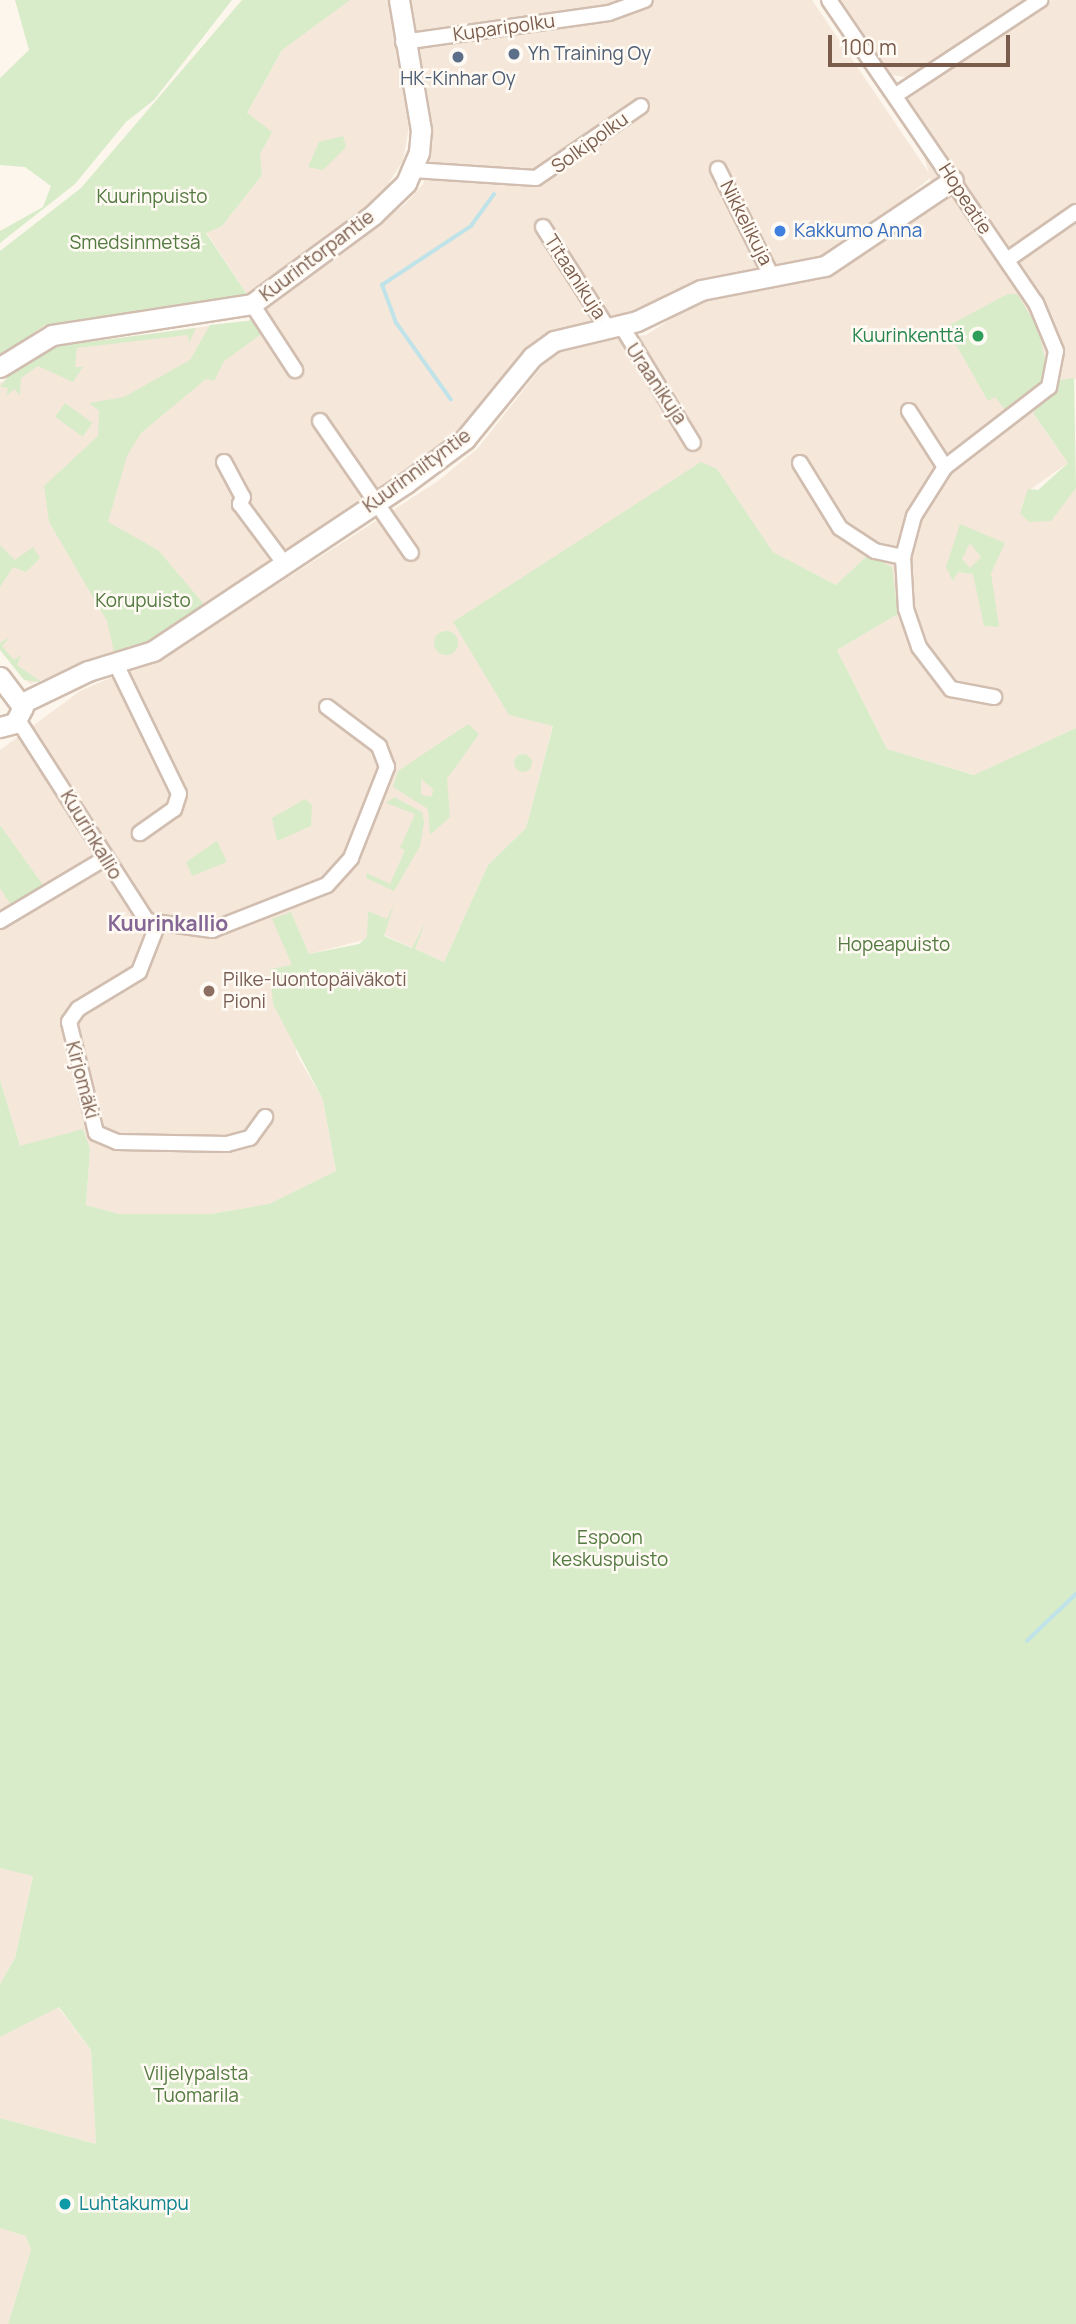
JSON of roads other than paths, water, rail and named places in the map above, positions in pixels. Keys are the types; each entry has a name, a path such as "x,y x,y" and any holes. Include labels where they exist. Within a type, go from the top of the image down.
{"street":[{"path":"399,0 403,42 421,130 413,170"},
{"name":"Kuparipolku","path":"403,42 609,13 645,0"},
{"name":"Hopeatie","path":"829,0 1007,260 1050,329 1056,351 1049,387 945,467"},
{"path":"896,95 1040,0"},
{"name":"Solkipolku","path":"413,170 536,178 641,106"},
{"name":"Nikkelikuja","path":"718,169 772,277"},
{"name":"Kuurintorpantie","path":"0,367 52,335 252,304 373,215 413,170"},
{"name":"Kuurinniityntie","path":"7,708 177,637 465,439 540,351 568,335 614,326 701,290 772,277 842,258 953,180"},
{"path":"1007,260 1076,212"},
{"name":"Titaanikuja","path":"543,228 614,326"},
{"path":"252,304 295,370"},
{"name":"Uraanikuja","path":"614,326 692,443"},
{"path":"909,411 945,467 914,516 903,557 906,609 919,647 951,689 994,696"},
{"path":"320,421 411,553"},
{"path":"225,462 243,496 240,504 284,563"},
{"path":"800,463 840,528 875,551 903,557"},
{"path":"116,664 178,794 174,809 140,833"},
{"path":"157,926 212,930 342,874 387,767 379,746 327,707"},
{"name":"Kuurinkallio","path":"7,708 140,914 157,926"},
{"path":"0,921 104,859"},
{"name":"Kirjomäki","path":"157,926 139,972 78,1009 69,1022 96,1133 117,1142 228,1144 250,1138 265,1117"}],"waterway":[{"path":"451,400 396,323 382,285 471,226 494,194"},
{"path":"1027,1641 1076,1594"}],"place":[{"name":"Yh Training Oy","path":"514,54"},
{"name":"HK-Kinhar Oy","path":"458,57"},
{"name":"Kakkumo Anna","path":"780,231"},
{"name":"Kuurinkenttä","path":"978,336"},
{"name":"Pilke-luontopäiväkoti Pioni","path":"209,991"},
{"name":"Luhtakumpu","path":"65,2204"}],"district":[{"name":"Kuurinkallio","path":"168,923"}],"park label":[{"name":"Kuurinpuisto","path":"152,197"},
{"name":"Smedsinmetsä","path":"135,243"},
{"name":"Korupuisto","path":"143,601"},
{"name":"Hopeapuisto","path":"894,945"},
{"name":"Espoon keskuspuisto","path":"610,1549"},
{"name":"Viljelypalsta Tuomarila","path":"196,2085"}]}
